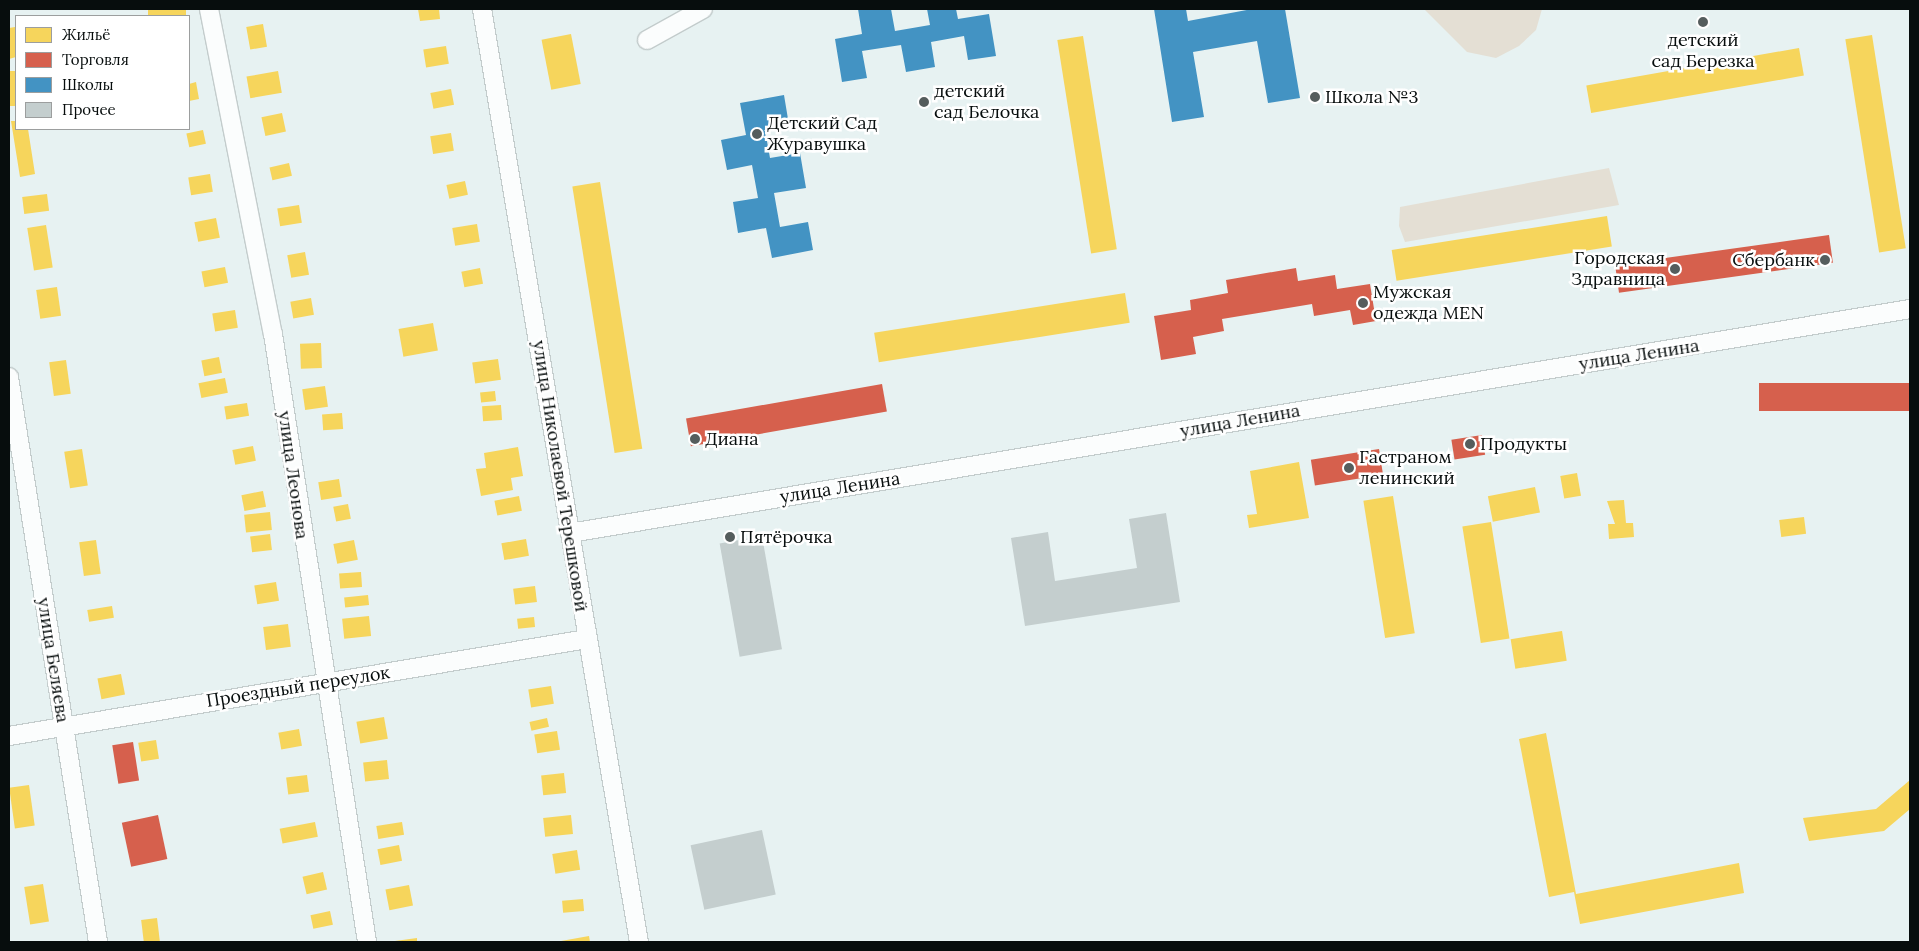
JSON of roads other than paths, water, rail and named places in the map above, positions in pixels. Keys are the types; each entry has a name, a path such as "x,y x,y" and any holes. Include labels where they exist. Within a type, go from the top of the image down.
{"street":[{"name":"улица Леонова","path":"209,9 273,334 324,683 367,942"},
{"name":"улица Николаевой Терешковой","path":"482,9 639,942"},
{"path":"647,40 703,9"},
{"name":"улица Ленина","path":"570,533 1910,309"},
{"name":"улица Беляева","path":"9,377 98,942"},
{"name":"Проездный переулок","path":"9,736 587,639"}],"place":[{"name":"детский сад Березка","path":"1703,22"},
{"name":"Школа №3","path":"1315,97"},
{"name":"детский сад Белочка","path":"924,102"},
{"name":"Детский Сад Журавушка","path":"757,134"},
{"name":"Сбербанк","path":"1825,260"},
{"name":"Городская Здравница","path":"1675,269"},
{"name":"Мужская одежда MEN","path":"1363,303"},
{"name":"Диана","path":"695,439"},
{"name":"Продукты","path":"1470,444"},
{"name":"Гастраном ленинский","path":"1349,468"},
{"name":"Пятёрочка","path":"730,537"}]}
